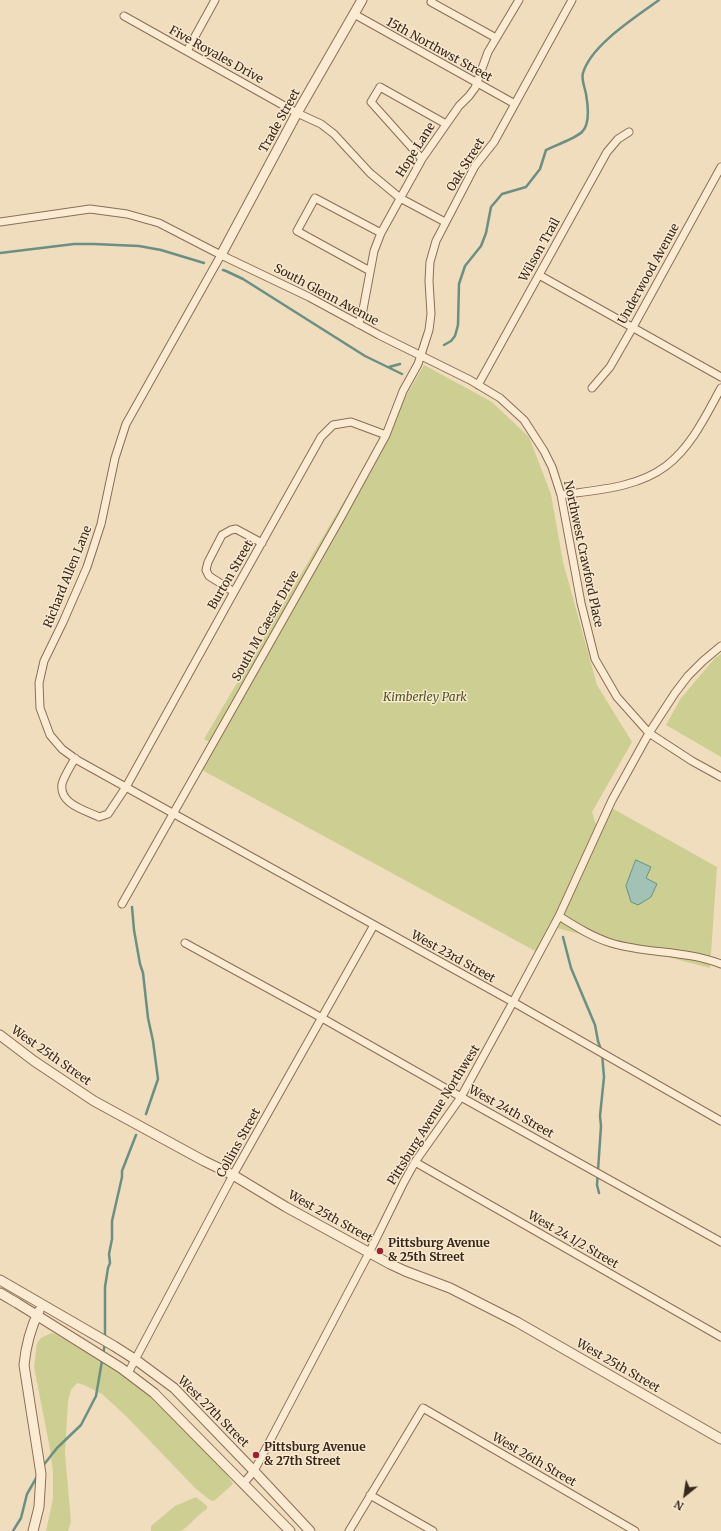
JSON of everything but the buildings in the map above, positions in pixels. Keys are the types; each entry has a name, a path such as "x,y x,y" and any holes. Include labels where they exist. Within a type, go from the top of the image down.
{"street":[{"path":"186,51 215,0"},
{"name":"Trade Street","path":"221,255 297,113 362,0"},
{"path":"432,0 431,2 496,38"},
{"name":"Hope Lane","path":"358,324 362,315 374,251 381,233 422,159 458,106 469,96 477,84 488,52 519,0"},
{"name":"Oak Street","path":"420,355 429,330 430,262 436,240 444,222 475,166 494,142 572,0"},
{"name":"15th Northwst Street","path":"354,14 515,104"},
{"name":"Five Royales Drive","path":"124,16 297,113 321,124 334,134 370,173 400,198 444,222"},
{"path":"422,159 371,102 380,87 446,124"},
{"name":"Wilson Trail","path":"478,385 607,152 618,139 628,132"},
{"name":"Underwood Avenue","path":"592,388 610,367 721,167"},
{"path":"370,271 297,231 315,198 381,233"},
{"name":"South Glenn Avenue","path":"0,222 90,209 140,216 159,223 221,255 309,297 358,324 420,355"},
{"name":"Richard Allen Lane","path":"174,813 62,750 50,735 40,708 39,683 44,661 87,567 101,524 115,458 126,424 221,255"},
{"path":"539,275 721,377"},
{"name":"Northwest Crawford Place","path":"420,355 500,398 524,420 540,444 552,467 561,495 581,603 595,659 617,697 649,733 692,761 721,777"},
{"name":"South M Caesar Drive","path":"122,904 386,435 403,391 418,364 420,355"},
{"path":"561,495 619,486 640,480 666,466 691,439 721,388"},
{"name":"Burton Street","path":"75,758 62,783 63,795 69,803 99,817 108,814 126,787 321,437 333,425 351,422 386,435"},
{"path":"234,592 209,576 206,570 208,562 222,535 236,529 262,543"},
{"name":"Pittsburg Avenue Northwest","path":"243,1484 254,1471 369,1253 415,1162 461,1097 513,1002 559,916 612,800 649,733 688,676 721,646"},
{"name":"West 23rd Street","path":"174,813 513,1002 721,1121"},
{"path":"559,916 584,932 612,943 680,954 721,964"},
{"name":"Collins Street","path":"128,1373 234,1175 374,925"},
{"name":"West 24th Street","path":"185,943 322,1018 721,1242"},
{"name":"West 25th Street","path":"0,1035 34,1061 94,1101 204,1161 234,1175 286,1207 369,1253 405,1271 450,1288 517,1322 721,1439"},
{"name":"West 24 1/2 Street","path":"415,1162 721,1337"},
{"name":"West 27th Street","path":"0,1280 136,1360 174,1388 310,1531"},
{"path":"0,1293 128,1373 154,1393 290,1531"},
{"path":"33,1531 39,1507 41,1474 24,1365 25,1346 42,1304"},
{"name":"West 26th Street","path":"370,1495 423,1408 635,1531"},
{"path":"349,1531 370,1495 433,1531"}],"green space":[{"name":"Kimberley Park","path":"424,365 492,402 529,437 551,494 563,562 597,685 632,742 592,812 597,828 610,807 717,867 710,968 553,927 539,953 202,770 215,745 204,739"},
{"path":"721,654 721,757 666,725 681,698 715,658"},
{"path":"51,1333 120,1372 149,1394 224,1471 233,1483 232,1485 214,1501 210,1500 195,1488 127,1417 102,1394 77,1383 71,1390 68,1401 65,1453 71,1522 68,1531 46,1531 53,1499 53,1472 34,1367 37,1343 41,1338"},
{"path":"196,1497 207,1506 207,1509 186,1528 180,1531 151,1531 151,1526 175,1506"}],"shaded area":[{"path":"636,860 651,867 646,878 657,884 651,897 638,905 631,902 626,886"}],"waterway":[{"path":"444,345 451,341 455,336 458,325 459,284 465,266 481,246 486,233 491,207 502,194 526,187 540,169 546,150 570,139 585,129 588,109 582,78 588,63 595,52 615,32 659,0"},
{"path":"0,253 74,244 139,246 161,250 204,263"},
{"path":"223,270 243,279 365,356 402,374"},
{"path":"389,367 400,364"},
{"path":"132,907 134,930 143,973 148,1018 153,1041 158,1079 146,1114"},
{"path":"563,937 571,968 595,1025 602,1053 604,1077 600,1116 601,1126 597,1185 599,1193"},
{"path":"105,1338 105,1287 110,1263 109,1254 112,1239 112,1221 122,1171 136,1135"},
{"path":"42,1467 57,1448 81,1425 96,1396 105,1343"},
{"path":"13,1531 21,1518 27,1494 38,1475"}],"place":[{"name":"Pittsburg Avenue & 25th Street","path":"380,1251"},
{"name":"Pittsburg Avenue & 27th Street","path":"256,1455"}]}
